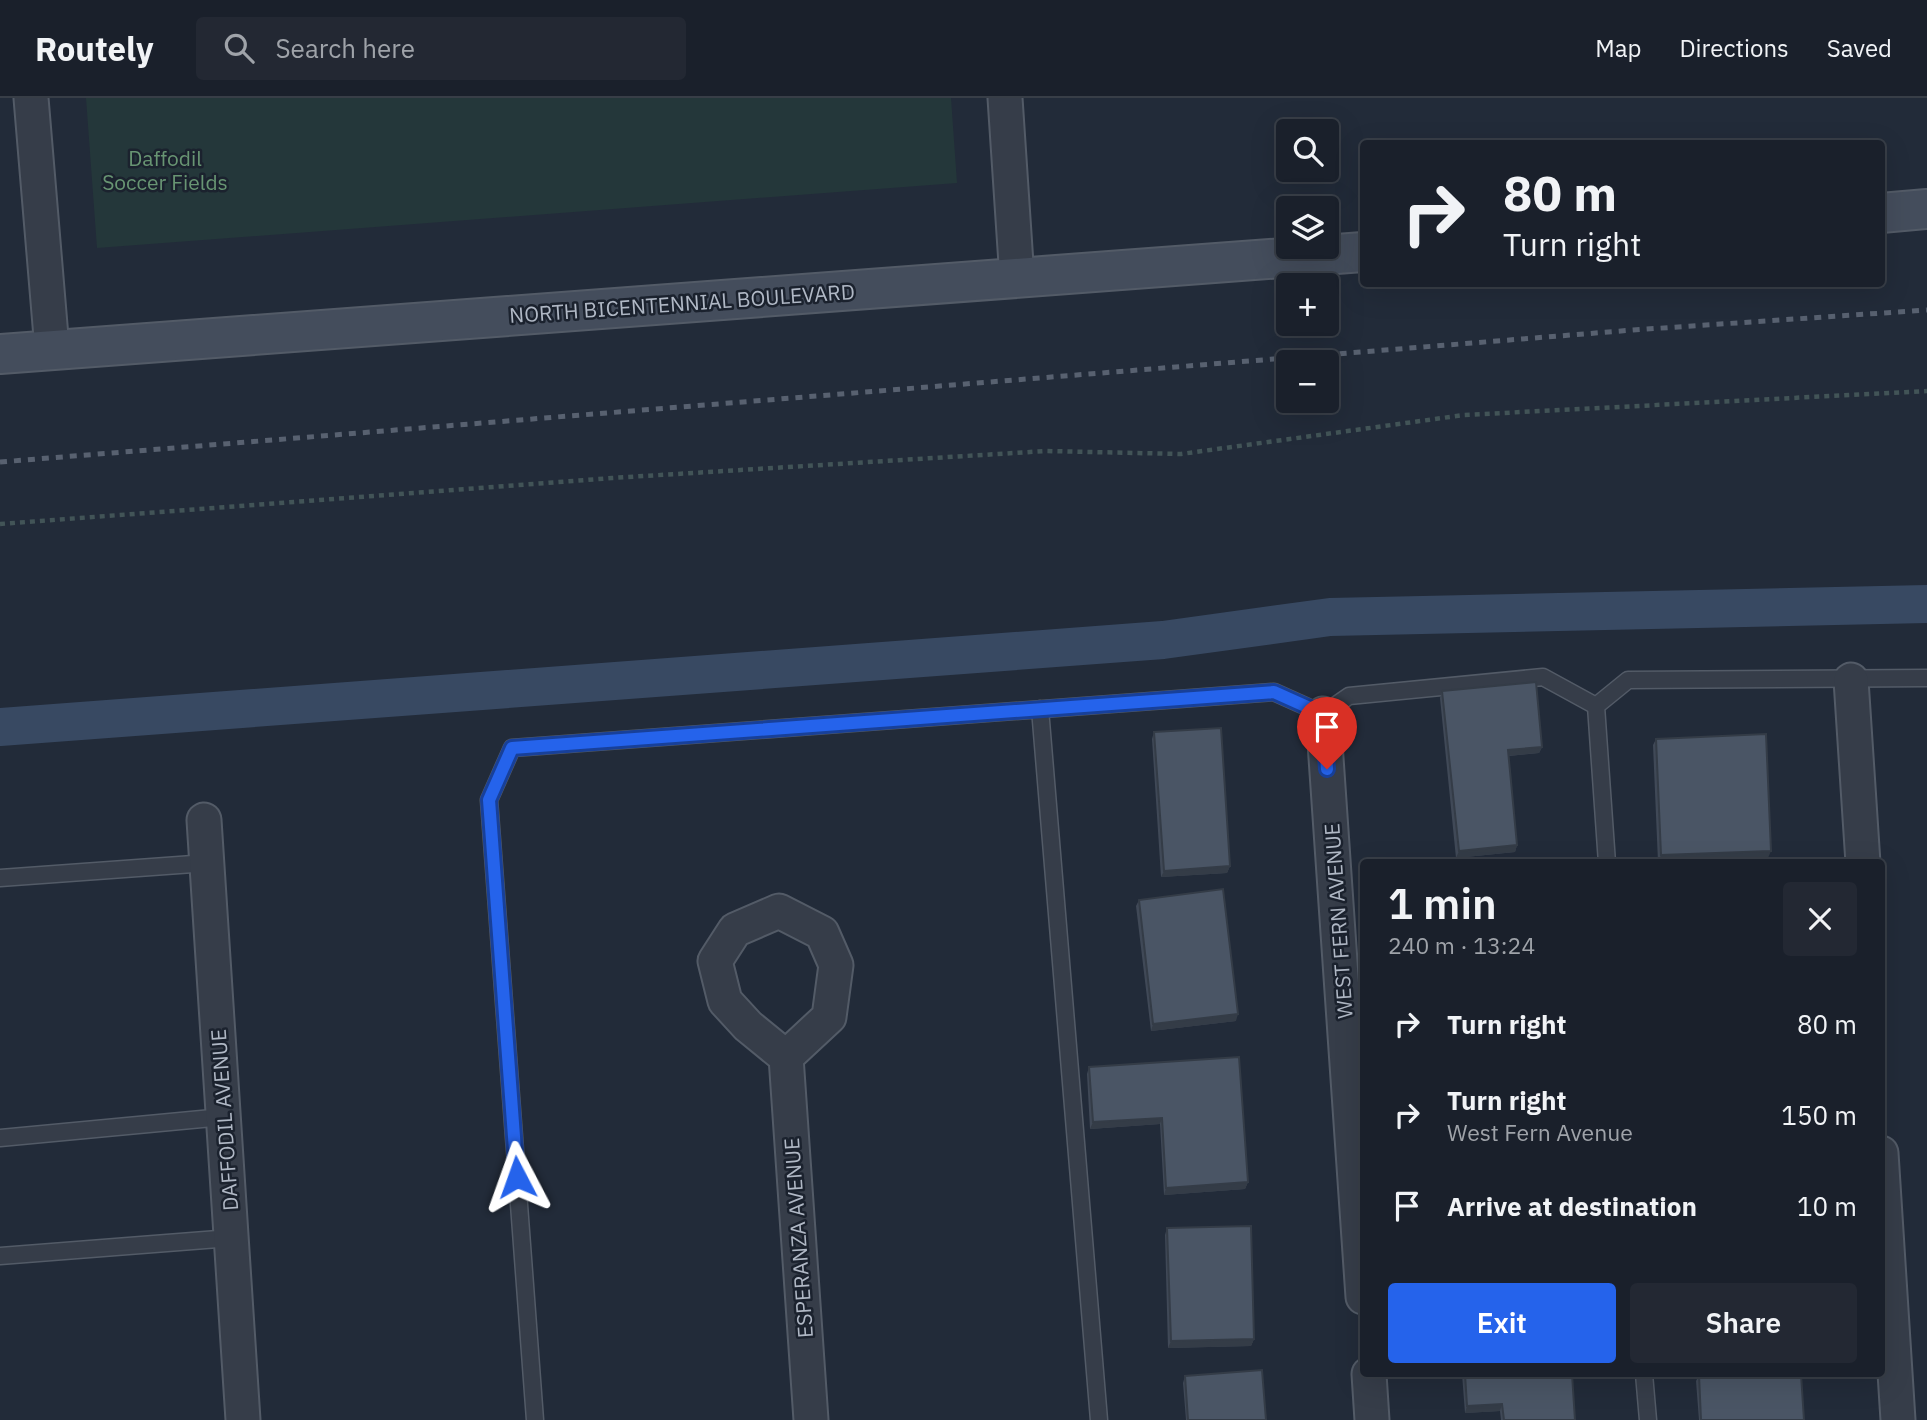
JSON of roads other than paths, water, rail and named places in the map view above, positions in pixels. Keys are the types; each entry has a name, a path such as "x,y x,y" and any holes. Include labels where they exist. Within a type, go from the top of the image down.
{"main road":[{"path":"1885,213 1927,209"},
{"name":"NORTH BICENTENNIAL BOULEVARD","path":"0,354 1360,252"}],"street":[{"path":"31,98 52,349"},
{"path":"1005,98 1017,279"},
{"path":"1851,680 1863,859"},
{"name":"WEST FERN AVENUE","path":"1323,714 1360,1253"},
{"name":"DAFFODIL AVENUE","path":"204,820 243,1420"},
{"name":"ESPERANZA AVENUE","path":"786,1057 811,1420"},
{"path":"1885,1216 1898,1420"},
{"path":"1368,1377 1372,1420"}],"lane":[{"path":"535,1420 489,800 512,748 1274,692 1323,714 1349,696 1543,677 1595,706"},
{"path":"1595,706 1628,680 1927,678"},
{"path":"1595,706 1607,859"},
{"path":"1040,709 1099,1420"},
{"path":"0,878 207,863"},
{"path":"0,1138 223,1116"},
{"path":"0,1256 231,1238"},
{"path":"1644,1377 1648,1420"}],"waterway":[{"path":"0,727 1163,640 1330,617 1927,604"}],"railway":[{"path":"0,462 1633,330 1927,310"}],"park label":[{"name":"Daffodil Soccer Fields","path":"165,170"}]}
